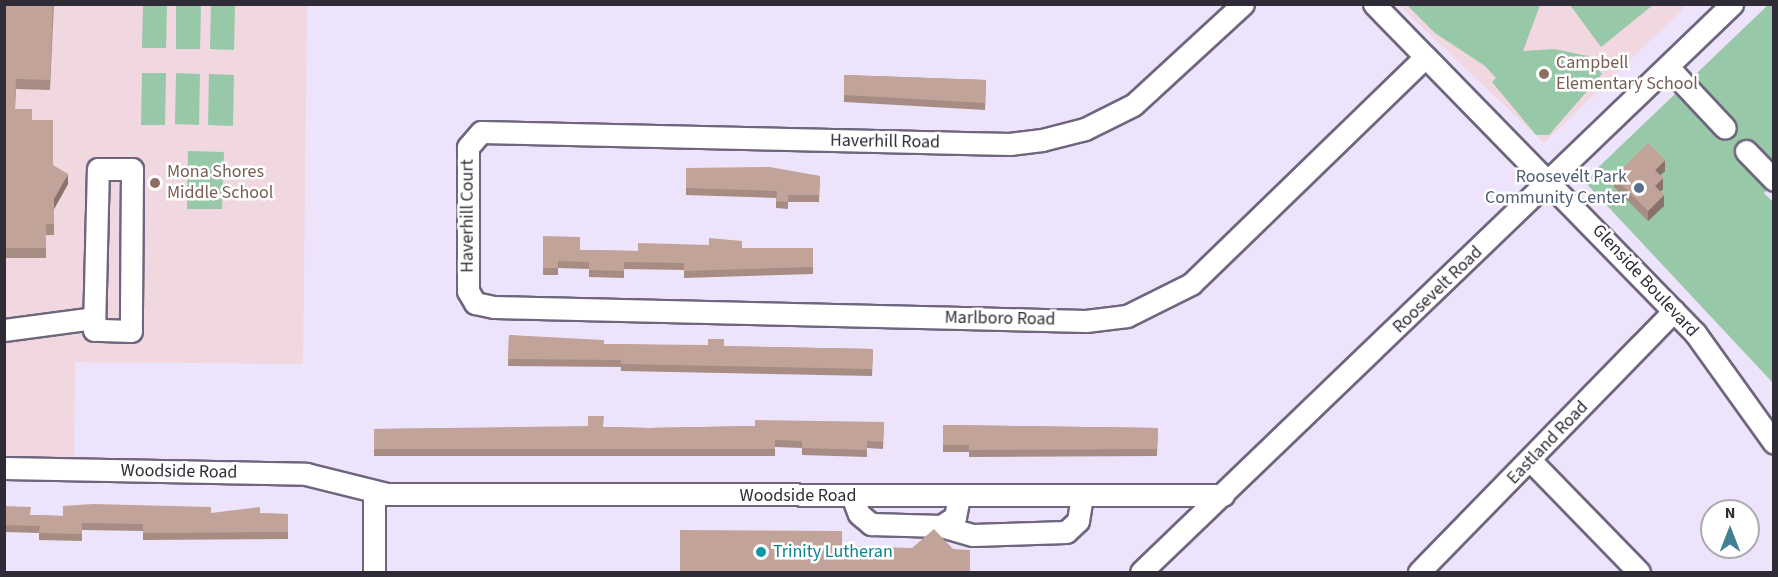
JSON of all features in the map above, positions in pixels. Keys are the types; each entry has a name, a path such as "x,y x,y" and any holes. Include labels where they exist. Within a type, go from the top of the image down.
{"street":[{"name":"Haverhill Road","path":"481,132 987,144 1042,140 1085,129 1133,105 1244,4"},
{"name":"Glenside Boulevard","path":"1374,4 1552,181 1674,311 1772,440"},
{"name":"Roosevelt Road","path":"1147,571 1223,495 1552,181 1732,4"},
{"name":"Marlboro Road","path":"475,303 1086,321 1127,316 1191,284 1425,57"},
{"path":"1668,67 1725,128"},
{"name":"Haverhill Court","path":"475,303 468,291 468,147 481,132"},
{"path":"1746,151 1773,180"},
{"path":"98,169 132,169 131,331 94,330 94,318 98,169"},
{"name":"Eastland Road","path":"1419,573 1532,461 1674,311"},
{"path":"4,330 94,318"},
{"path":"1532,461 1639,573"},
{"name":"Woodside Road","path":"4,468 306,474 352,483 374,493 852,496 1223,495"},
{"path":"374,493 374,573"},
{"path":"852,496 859,514 871,524 941,526 973,535 1066,532 1078,521 1082,496"},
{"path":"941,526 955,517 959,496"}],"shaded area":[{"name":"Mona Shores Middle School","path":"5,5 307,5 303,364 75,362 74,462 5,461"},
{"name":"Campbell Elementary School","path":"1399,5 1687,5 1544,143"}],"green space":[{"path":"143,5 167,5 166,48 142,48"},
{"path":"176,5 201,5 200,49 176,49"},
{"path":"211,5 235,5 234,50 210,49"},
{"path":"1407,5 1540,5 1523,51 1554,49 1588,56 1602,74 1549,135 1536,135 1492,82 1496,78 1485,66 1435,33"},
{"path":"1570,5 1653,5 1601,47"},
{"path":"1768,5 1773,5 1773,184 1764,193 1774,203 1773,383 1584,181"},
{"path":"142,73 166,73 165,125 141,125"},
{"path":"176,73 200,74 199,125 175,124"},
{"path":"209,74 234,75 233,126 208,125"},
{"path":"188,151 224,152 222,209 187,209"}],"building":[{"path":"4,4 53,4 50,80 16,79 15,109 32,109 32,120 53,120 53,165 68,174 54,199 54,224 46,224 46,248 4,248"},
{"path":"844,75 986,80 985,103 844,95"},
{"name":"Roosevelt Park Community Center","path":"1648,143 1665,160 1655,170 1663,178 1655,186 1664,195 1648,211 1614,177"},
{"path":"770,167 820,176 819,195 788,195 788,202 776,201 777,191 686,188 686,168"},
{"path":"543,236 580,237 580,250 638,251 638,243 709,245 709,238 742,241 742,248 813,248 813,267 684,271 684,263 624,262 624,271 589,270 589,262 558,261 558,268 543,268"},
{"path":"509,335 604,340 604,344 708,345 708,339 724,339 724,346 873,349 872,369 621,364 621,360 508,359"},
{"path":"588,416 604,416 603,427 649,428 755,426 755,420 884,422 883,442 867,441 867,450 802,448 802,441 775,440 775,449 374,449 374,429 588,426"},
{"path":"943,425 1158,428 1157,449 969,450 969,445 943,445"},
{"path":"93,504 211,507 211,513 260,507 260,513 288,514 288,532 143,533 143,524 82,523 82,534 39,533 40,526 4,525 4,506 31,507 30,515 63,516 63,506"},
{"name":"Trinity Lutheran","path":"934,529 953,549 970,550 970,573 680,573 680,530 842,531 842,546 912,548"}],"place":[{"name":"Campbell Elementary School","path":"1544,74"},
{"name":"Mona Shores Middle School","path":"155,183"},
{"name":"Roosevelt Park Community Center","path":"1639,188"},
{"name":"Trinity Lutheran","path":"761,552"}]}
